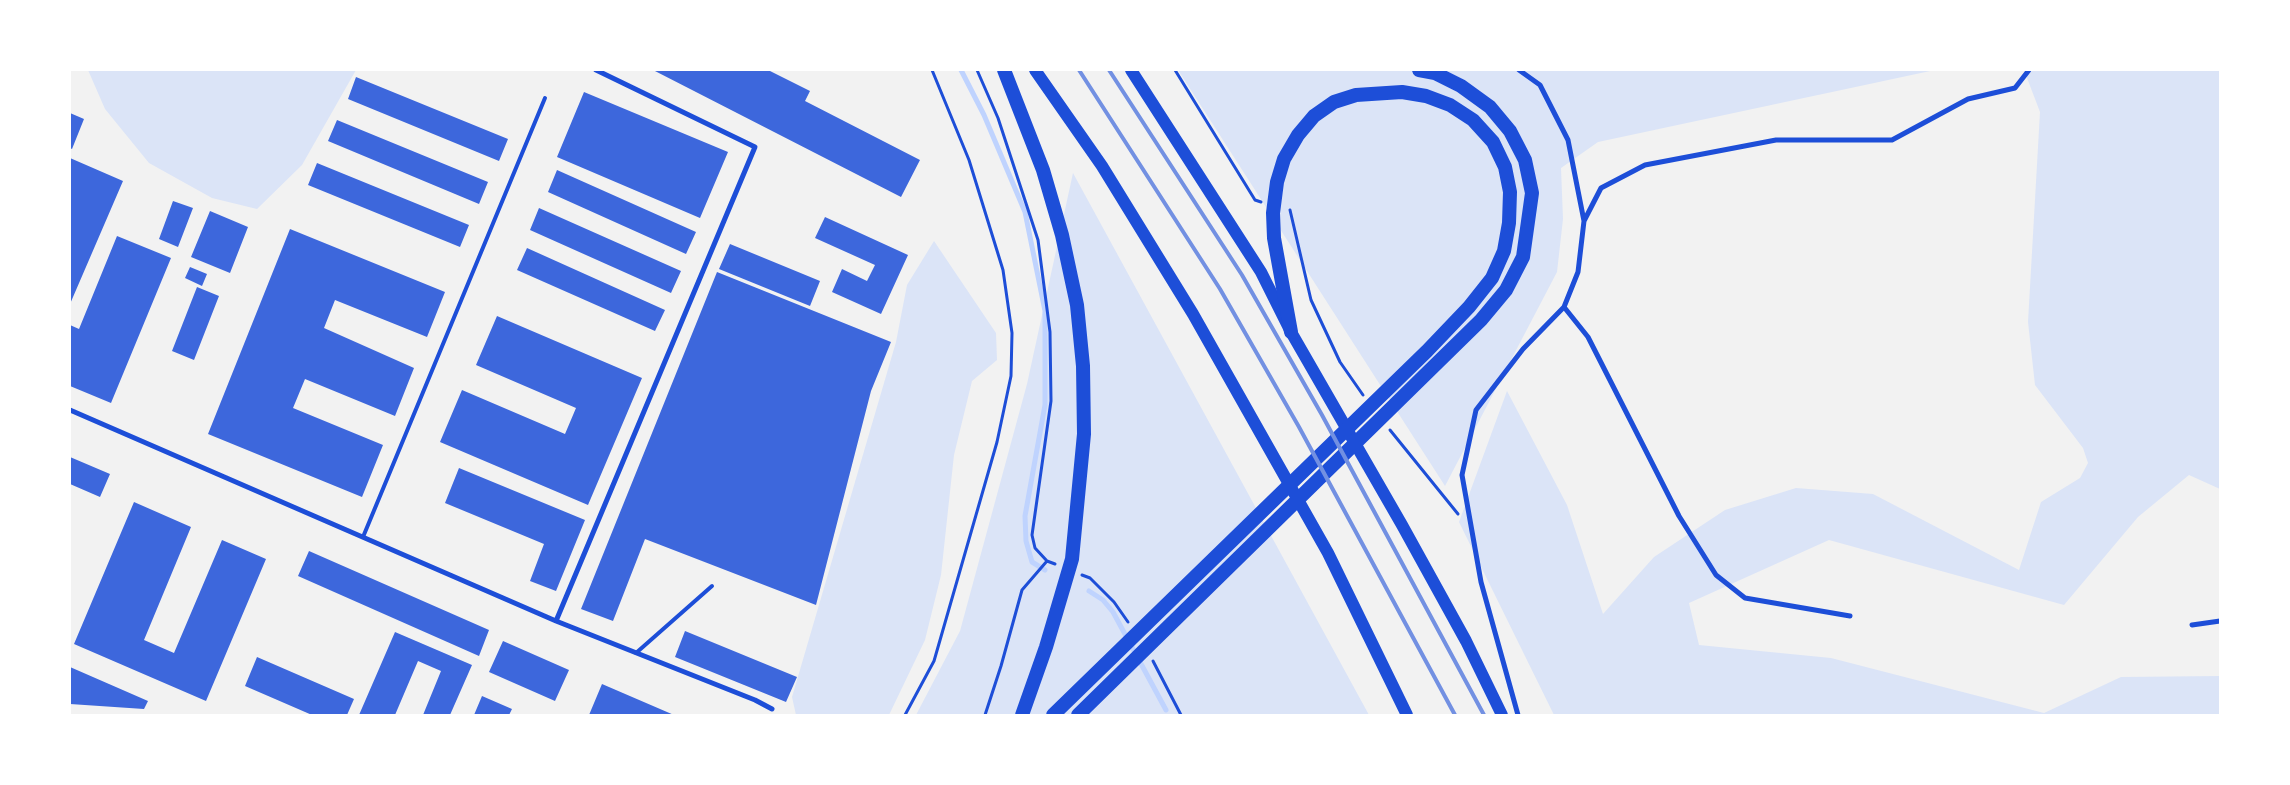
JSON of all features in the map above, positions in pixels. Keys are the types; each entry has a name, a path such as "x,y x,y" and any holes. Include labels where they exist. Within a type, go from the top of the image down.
{"highway":[{"path":"1004,70 1043,170 1062,235 1077,304 1083,366 1084,434 1072,559 1046,647 1022,715"},
{"path":"1035,70 1102,166 1193,314 1328,553 1407,715"},
{"path":"1130,70 1261,272 1291,332 1407,533 1466,641 1502,715"},
{"path":"1078,715 1437,364 1481,320 1506,290 1523,257 1532,193 1525,160 1510,131 1490,107 1461,86 1435,73 1419,70"},
{"path":"1053,715 1427,351 1492,278 1504,251 1509,223 1510,192 1505,167 1493,142 1473,120 1450,105 1426,96 1402,92 1363,94 1334,102 1314,116 1298,135 1284,159 1277,182 1273,213 1274,238 1291,332"}],"street":[{"path":"556,620 755,147 596,70"},
{"path":"1518,715 1481,582 1462,475 1476,410 1523,349 1564,307 1578,272 1584,221 1568,140 1540,85 1519,70"},
{"path":"1584,221 1601,188 1645,165 1776,140 1892,140 1968,99 2015,88 2029,70"},
{"path":"1564,307 1588,337 1679,516 1716,575 1745,598 1850,616"},
{"path":"70,410 556,620 755,700 772,709"},
{"path":"2192,625 2220,621"}],"lane":[{"path":"363,537 546,98"},
{"path":"636,653 712,586"}],"path":[{"path":"904,715 934,661 997,442 1011,376 1012,333 1003,270 969,160 932,70"},
{"path":"977,70 998,118 1038,240 1050,332 1051,401 1032,535 1036,548 1047,561 1063,567"},
{"path":"1175,70 1255,200 1264,202"},
{"path":"1290,207 1311,300"},
{"path":"985,715 1022,590 1047,561"}],"shaded area":[{"path":"88,70 356,70 302,165 257,209 212,198 149,163 105,109"},
{"path":"1178,70 1935,70 1598,142 1561,168 1563,219 1557,272 1445,486"},
{"path":"2024,70 2220,70 2220,489 2189,475 2138,517 2064,605 1829,540 1689,603 1699,645 1831,658 2044,713 2121,677 2220,676 2220,715 1554,715 1459,522 1507,391 1567,505 1603,614 1654,557 1725,510 1796,488 1873,494 2019,570 2041,502 2080,478 2088,463 2083,448 2035,385 2028,322 2040,112"},
{"path":"1073,173 1369,715 916,715 960,631 1027,384"},
{"path":"934,241 996,333 997,360 972,381 954,455 941,575 925,640 889,715 796,715 792,697 896,342 907,285"}],"building":[{"path":"653,70 768,70 810,91 805,101 920,160 901,197"},
{"path":"356,77 508,139 499,161 348,99"},
{"path":"584,92 728,152 700,218 557,157"},
{"path":"70,113 84,119 72,149 70,148"},
{"path":"337,120 488,182 479,204 328,141"},
{"path":"70,158 123,181 70,304"},
{"path":"317,163 469,225 460,247 308,185"},
{"path":"557,170 696,232 686,254 548,192"},
{"path":"173,201 193,208 178,247 159,239"},
{"path":"539,208 681,271 671,293 530,230"},
{"path":"210,211 248,227 230,273 191,257"},
{"path":"825,217 908,255 881,314 832,292 842,269 867,281 875,265 815,238"},
{"path":"290,229 445,292 427,337 335,300 324,328 414,368 395,416 305,379 293,408 383,445 362,497 208,434"},
{"path":"117,236 171,258 111,403 70,386 70,325 79,329"},
{"path":"730,244 820,281 810,306 719,269"},
{"path":"527,248 665,310 655,331 517,270"},
{"path":"190,267 207,274 202,286 185,278"},
{"path":"717,272 891,342 871,391 816,605 645,539 613,621 581,609"},
{"path":"197,287 219,296 194,360 172,351"},
{"path":"497,316 642,378 588,505 440,442 462,390 565,434 576,408 476,365"},
{"path":"70,457 110,474 100,497 70,484"},
{"path":"459,468 585,520 556,591 530,581 544,544 445,503"},
{"path":"134,502 191,527 144,640 174,653 222,540 266,559 206,701 74,644"},
{"path":"309,551 489,630 479,656 298,576"},
{"path":"685,631 797,677 786,702 675,657"},
{"path":"395,632 472,665 450,715 423,715 441,671 418,661 395,715 359,715"},
{"path":"503,641 569,670 555,701 489,672"},
{"path":"257,657 354,699 347,715 312,715 245,686"},
{"path":"70,667 148,701 144,709 70,704"},
{"path":"602,684 674,715 589,715"},
{"path":"482,696 512,709 509,715 474,715"}],"waterway":[{"path":"961,70 984,115 1025,212 1045,311 1045,405 1025,516 1026,541 1032,562 1045,570"},
{"path":"1089,591 1103,600 1113,612 1166,710"}],"railway":[{"path":"1079,70 1220,289 1299,427 1455,715"},
{"path":"1109,70 1242,275 1322,415 1484,715"}]}
